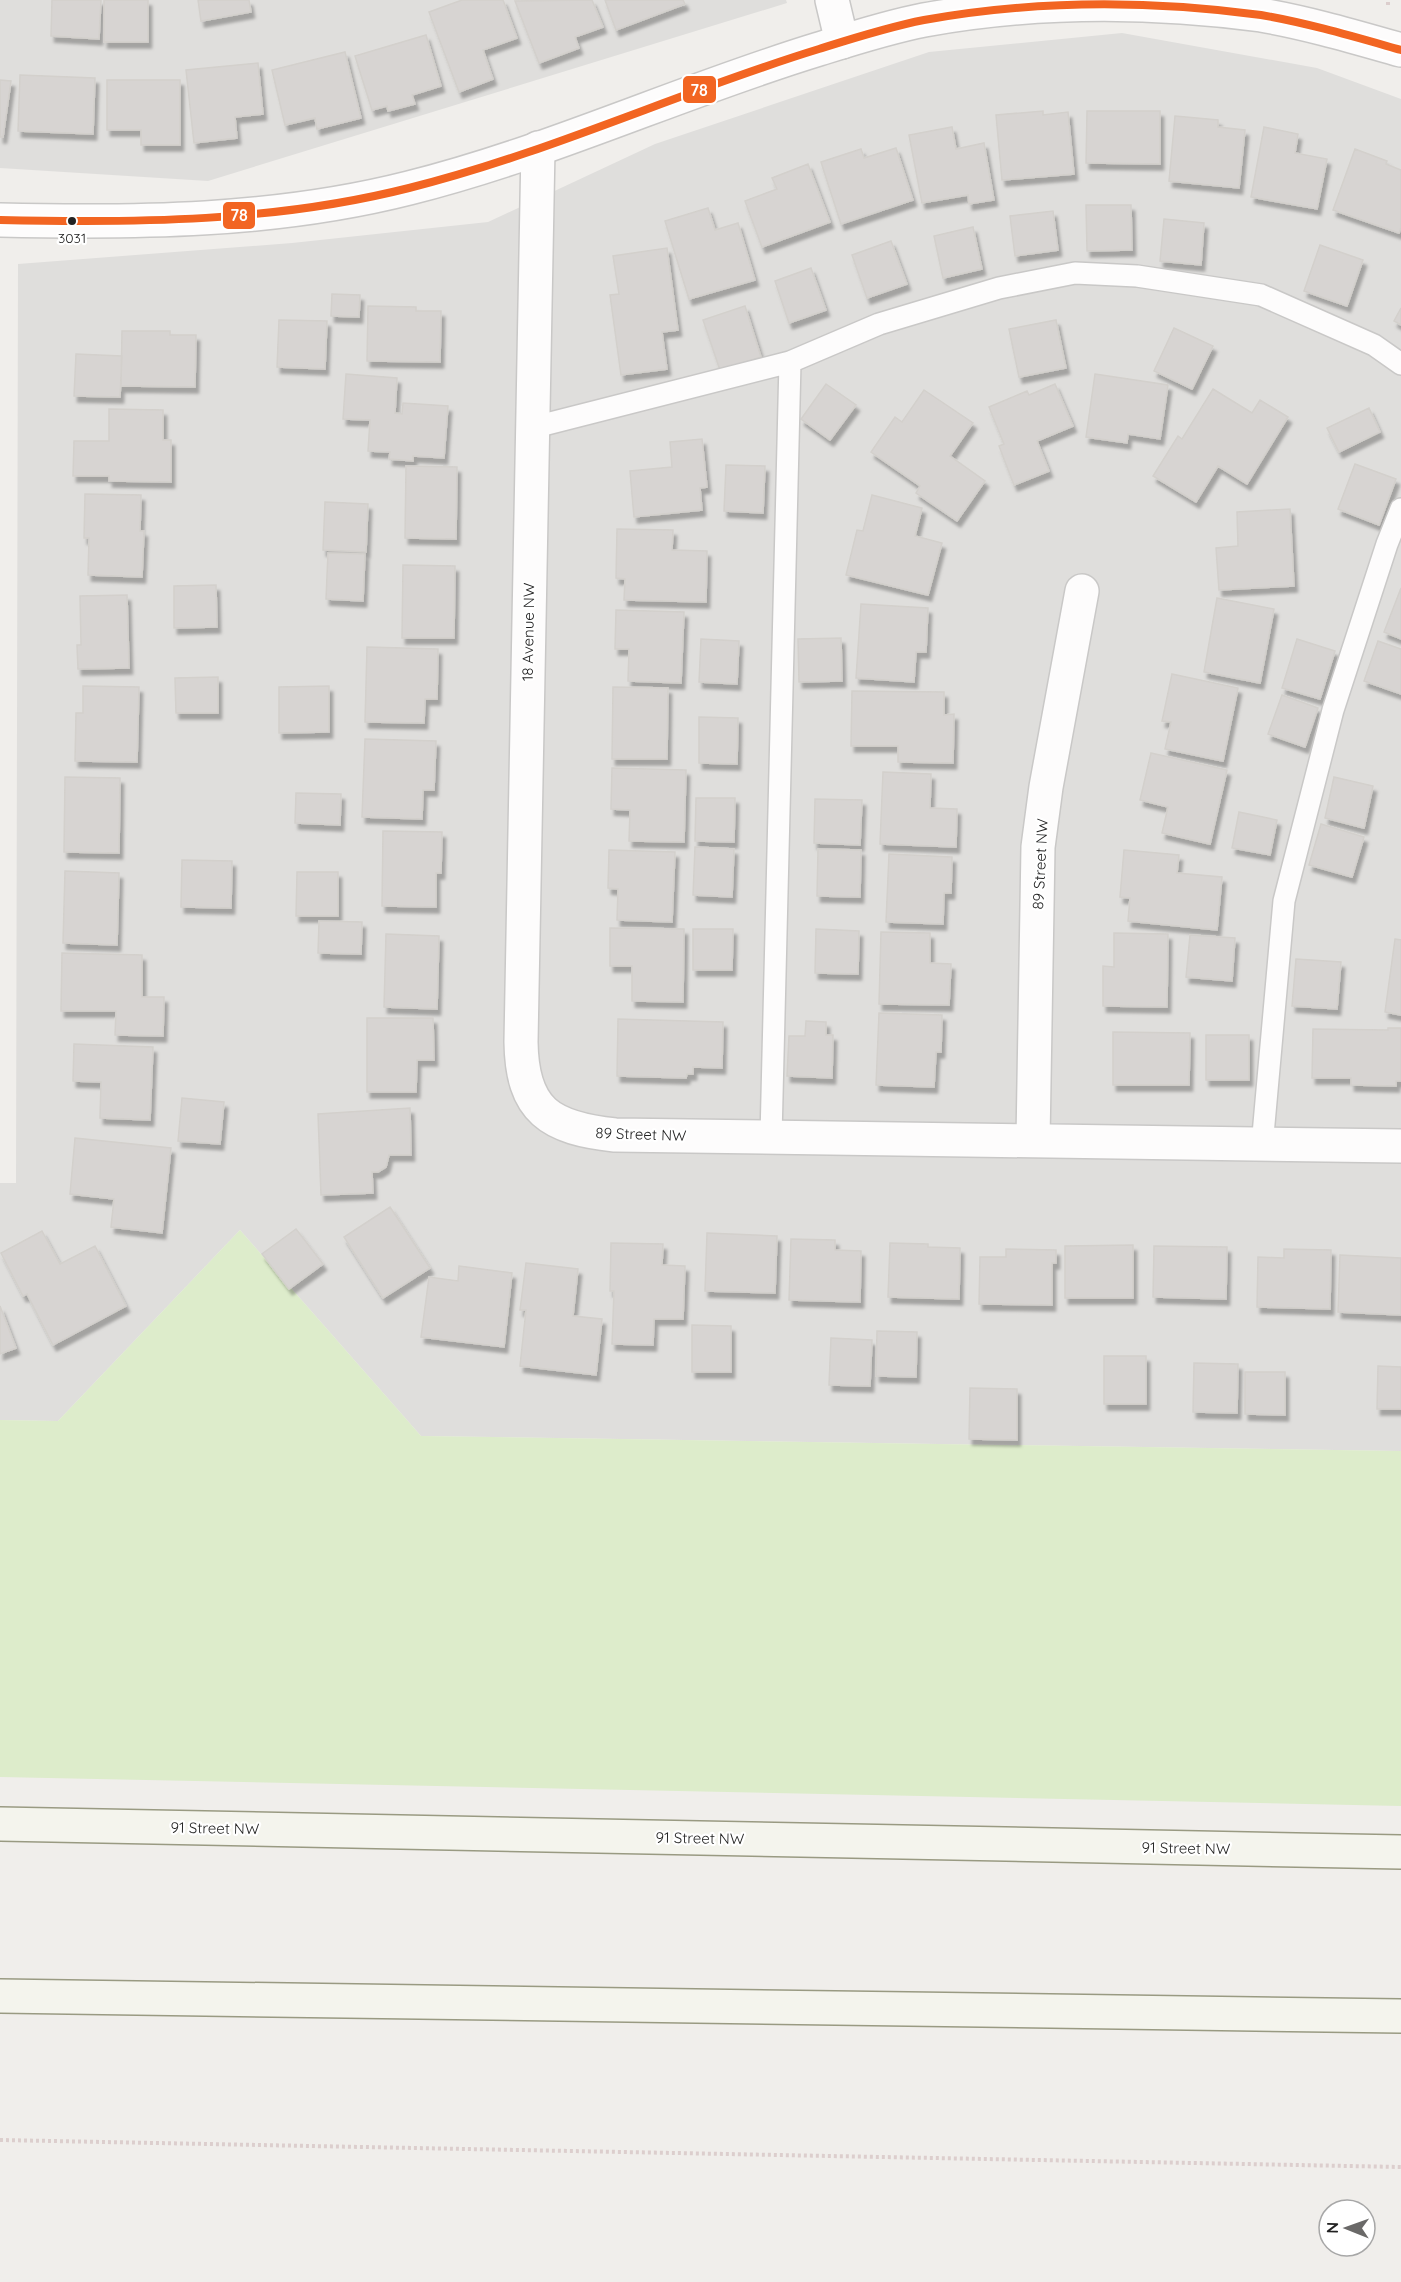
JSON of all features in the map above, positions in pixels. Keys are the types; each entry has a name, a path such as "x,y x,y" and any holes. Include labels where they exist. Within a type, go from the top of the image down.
{"main road":[{"name":"91 Street NW","path":"0,1824 1401,1852"},
{"path":"0,1996 1401,2016"}],"street":[{"path":"832,0 842,42"},
{"path":"0,220 148,222 234,217 311,207 408,188 538,148 772,64 842,42 921,20 994,8 1076,1 1208,7 1315,26 1401,50"},
{"name":"18 Avenue NW","path":"538,148 531,428 521,1064 526,1085 533,1101 541,1111"},
{"name":"89 Street NW","path":"1033,1140 1038,847 1046,787 1082,591"},
{"name":"89 Street NW","path":"541,1111 568,1126 615,1136 1401,1146"}],"lane":[{"path":"531,428 790,362 879,324 999,288 1075,273 1137,276 1261,295 1374,345 1401,364"},
{"path":"771,1137 790,362"},
{"path":"1262,1146 1284,901 1333,710 1387,544 1401,509"}],"path":[{"path":"0,2140 1401,2167"}],"shaded area":[{"path":"0,0 786,0 787,3 208,181 0,168"},
{"path":"1122,33 1317,68 1401,99 1401,1451 421,1436 240,1230 58,1421 0,1420 0,1183 16,1183 18,264 292,243 488,222 655,144 929,52"}],"green space":[{"path":"240,1230 421,1436 1401,1451 1401,1806 0,1777 0,1420 58,1421"}],"building":[{"path":"52,0 101,0 99,39 51,36"},
{"path":"104,0 148,0 148,42 104,42"},
{"path":"198,0 249,0 251,12 201,21"},
{"path":"462,0 503,0 517,38 483,50 493,79 459,92 429,12"},
{"path":"592,0 603,27 575,37 579,48 539,63 515,1"},
{"path":"605,0 683,0 685,4 616,30"},
{"path":"426,35 441,86 412,95 415,104 388,111 387,106 372,110 355,56"},
{"path":"345,52 361,118 317,129 315,118 285,125 272,70"},
{"path":"258,63 263,114 235,117 237,138 194,143 186,70"},
{"path":"20,75 95,78 93,134 18,131"},
{"path":"0,80 11,81 3,137 0,137"},
{"path":"107,80 180,80 180,145 141,145 141,130 107,130"},
{"path":"1043,111 1043,115 1068,112 1074,174 1002,180 996,115"},
{"path":"1087,111 1160,111 1160,164 1086,163"},
{"path":"1175,116 1218,120 1218,127 1245,130 1239,188 1169,181"},
{"path":"952,127 956,149 984,143 994,200 969,204 968,195 922,203 909,135"},
{"path":"1264,127 1298,134 1295,153 1327,159 1317,209 1251,197"},
{"path":"896,148 913,200 841,224 821,162 861,149 864,158"},
{"path":"1355,149 1387,161 1386,164 1401,170 1401,228 1399,233 1333,210"},
{"path":"808,164 830,222 762,247 745,201 777,189 772,178"},
{"path":"1086,205 1131,205 1132,250 1087,251"},
{"path":"708,208 715,230 738,223 755,280 689,299 665,221"},
{"path":"1053,211 1058,250 1015,256 1010,216"},
{"path":"1164,219 1204,223 1201,265 1160,261"},
{"path":"973,227 982,269 943,278 934,236"},
{"path":"891,241 907,284 867,298 852,255"},
{"path":"1320,245 1363,260 1347,306 1304,291"},
{"path":"667,248 678,330 662,332 667,369 621,375 610,295 619,294 613,256"},
{"path":"811,268 826,310 789,323 775,281"},
{"path":"332,294 360,295 359,317 331,316"},
{"path":"368,306 416,307 416,311 441,311 440,362 367,361"},
{"path":"745,306 761,357 720,370 703,320"},
{"path":"1401,308 1401,325 1394,321"},
{"path":"279,320 327,321 325,369 277,367"},
{"path":"1056,320 1066,368 1019,377 1009,329"},
{"path":"1174,328 1213,346 1192,389 1154,371"},
{"path":"122,331 170,331 170,335 196,335 195,387 121,386"},
{"path":"76,354 122,356 120,397 74,396"},
{"path":"346,374 397,378 395,413 402,414 403,403 448,406 444,458 413,456 413,461 389,459 390,452 368,451 370,420 343,419"},
{"path":"1095,374 1168,385 1160,439 1128,434 1127,443 1086,437"},
{"path":"826,384 856,405 830,440 801,419"},
{"path":"1055,384 1073,426 1037,441 1049,471 1014,485 999,446 1004,444 989,407 1027,391 1029,395"},
{"path":"1213,389 1252,413 1260,400 1288,417 1247,484 1218,466 1196,502 1153,476 1178,436 1182,439"},
{"path":"924,390 973,423 950,456 985,481 957,521 916,493 920,486 871,452 895,417 902,422"},
{"path":"1369,408 1380,432 1339,452 1327,428"},
{"path":"109,409 163,410 163,440 171,440 171,482 109,481 109,476 73,476 74,441 109,441"},
{"path":"702,439 707,487 700,488 702,510 634,517 630,471 672,467 670,442"},
{"path":"1355,464 1396,479 1379,525 1338,509"},
{"path":"726,465 765,466 763,513 724,511"},
{"path":"406,466 457,467 456,539 405,538"},
{"path":"85,494 141,495 140,531 144,531 142,577 88,575 89,538 84,538"},
{"path":"872,495 922,508 915,536 942,543 928,595 846,575 857,530 863,531"},
{"path":"325,502 368,504 366,552 323,550"},
{"path":"1290,509 1294,586 1219,590 1216,548 1238,546 1237,512"},
{"path":"617,529 673,530 672,550 707,551 706,602 624,600 625,579 616,578"},
{"path":"328,553 365,554 363,601 326,599"},
{"path":"403,565 455,566 454,638 402,638"},
{"path":"216,585 217,627 174,628 174,586"},
{"path":"1401,588 1401,639 1384,632"},
{"path":"127,595 129,668 78,669 77,645 81,645 80,596"},
{"path":"1217,598 1274,609 1260,683 1204,672"},
{"path":"861,604 928,608 926,652 916,652 914,682 856,678"},
{"path":"616,610 684,612 681,683 628,681 629,649 615,649"},
{"path":"841,638 842,681 799,682 798,639"},
{"path":"701,639 739,641 737,684 699,682"},
{"path":"1297,639 1335,651 1320,699 1282,688"},
{"path":"1378,641 1401,649 1401,694 1364,681"},
{"path":"367,647 438,649 437,699 425,699 424,723 365,722"},
{"path":"1172,674 1238,688 1223,761 1165,749 1171,722 1162,721"},
{"path":"218,677 218,713 176,713 175,678"},
{"path":"83,686 139,687 137,762 75,761 76,713 83,713"},
{"path":"329,686 329,732 279,733 279,687"},
{"path":"613,687 668,688 667,759 612,759"},
{"path":"852,691 944,692 944,715 954,714 953,763 898,762 898,746 851,746"},
{"path":"1282,695 1318,708 1305,747 1268,734"},
{"path":"699,717 738,718 737,764 699,763"},
{"path":"365,739 436,741 434,790 423,790 422,819 362,817"},
{"path":"1151,753 1227,770 1210,844 1162,833 1168,807 1140,800"},
{"path":"612,768 686,770 684,842 629,841 630,810 611,809"},
{"path":"883,772 931,774 930,808 957,809 956,847 880,844"},
{"path":"65,777 120,778 119,853 64,852"},
{"path":"1334,777 1373,786 1364,828 1325,818"},
{"path":"296,793 341,794 340,825 295,823"},
{"path":"696,798 735,798 734,842 695,841"},
{"path":"815,799 862,800 860,845 814,843"},
{"path":"1239,812 1277,820 1270,855 1232,848"},
{"path":"1321,824 1364,837 1352,877 1309,865"},
{"path":"383,831 442,832 441,873 436,873 436,907 382,906"},
{"path":"695,847 734,849 732,897 693,895"},
{"path":"818,849 861,850 860,897 817,896"},
{"path":"609,850 675,852 672,922 617,920 618,889 608,888"},
{"path":"1124,850 1179,855 1177,873 1222,877 1217,930 1128,921 1130,898 1120,897"},
{"path":"889,854 952,857 951,893 944,893 943,924 886,922"},
{"path":"182,860 232,861 231,908 181,907"},
{"path":"65,871 119,873 117,945 63,943"},
{"path":"297,872 338,872 338,916 296,916"},
{"path":"319,921 362,922 361,954 318,953"},
{"path":"610,928 684,929 683,1002 632,1001 632,966 610,966"},
{"path":"693,929 733,929 732,970 693,970"},
{"path":"816,929 859,931 858,974 815,973"},
{"path":"881,932 930,933 930,963 951,964 949,1005 879,1004"},
{"path":"1114,933 1168,934 1167,1007 1103,1006 1103,966 1114,967"},
{"path":"386,934 439,936 437,1009 384,1007"},
{"path":"1190,935 1235,938 1232,981 1186,977"},
{"path":"1395,939 1401,940 1401,1015 1385,1012"},
{"path":"62,953 142,955 142,997 164,997 163,1036 115,1035 116,1011 61,1011"},
{"path":"1296,959 1341,962 1337,1009 1292,1006"},
{"path":"879,1013 942,1015 941,1052 936,1052 934,1087 876,1085"},
{"path":"367,1018 433,1018 434,1060 417,1060 416,1092 367,1092"},
{"path":"618,1019 723,1022 722,1068 693,1067 693,1074 687,1074 686,1078 617,1076"},
{"path":"806,1021 826,1022 826,1035 833,1035 832,1078 787,1076 789,1036 805,1036"},
{"path":"1388,1028 1401,1028 1401,1081 1396,1081 1396,1086 1351,1085 1351,1078 1312,1078 1313,1029 1388,1030"},
{"path":"1113,1032 1190,1033 1189,1085 1113,1085"},
{"path":"1206,1035 1249,1035 1249,1080 1206,1080"},
{"path":"74,1044 153,1047 150,1120 100,1118 101,1082 73,1081"},
{"path":"182,1098 224,1102 220,1144 178,1141"},
{"path":"410,1108 411,1155 389,1155 386,1167 378,1172 372,1172 373,1193 321,1195 318,1114"},
{"path":"75,1138 171,1148 162,1233 111,1227 114,1199 70,1194"},
{"path":"390,1207 430,1268 383,1298 344,1237"},
{"path":"296,1229 323,1264 289,1289 262,1254"},
{"path":"42,1231 60,1264 95,1246 126,1306 53,1345 27,1294 23,1296 1,1253"},
{"path":"707,1233 777,1236 775,1293 705,1291"},
{"path":"791,1239 835,1240 835,1250 861,1251 860,1302 789,1300"},
{"path":"611,1243 663,1244 662,1265 685,1266 683,1319 654,1319 653,1345 612,1344 614,1291 610,1291"},
{"path":"890,1243 960,1248 959,1299 888,1297"},
{"path":"1133,1245 1133,1298 1065,1298 1065,1246"},
{"path":"1154,1246 1227,1247 1226,1299 1153,1297"},
{"path":"1006,1249 1056,1250 1056,1263 1052,1263 1052,1305 979,1304 980,1257 1006,1257"},
{"path":"1284,1249 1331,1250 1330,1309 1257,1307 1258,1257 1284,1258"},
{"path":"1340,1255 1401,1258 1401,1315 1338,1312"},
{"path":"526,1263 578,1269 573,1316 602,1319 596,1375 520,1366 526,1310 520,1310"},
{"path":"459,1266 512,1273 504,1347 421,1337 429,1277 458,1281"},
{"path":"0,1306 16,1348 0,1354"},
{"path":"692,1325 731,1326 731,1372 692,1372"},
{"path":"877,1331 917,1332 916,1377 876,1376"},
{"path":"831,1338 872,1340 870,1386 829,1385"},
{"path":"1104,1356 1146,1356 1146,1404 1104,1404"},
{"path":"1194,1363 1238,1364 1237,1413 1193,1412"},
{"path":"1378,1366 1401,1367 1401,1409 1377,1409"},
{"path":"1245,1372 1285,1372 1285,1415 1245,1414"},
{"path":"970,1388 1017,1389 1017,1440 969,1439"}],"transit line":[{"name":"78","path":"0,220 103,221 206,218 308,208 359,199 461,174 564,140 768,66 884,29 966,13 1092,4 1219,10 1296,22 1401,50"}],"place":[{"name":"3031","path":"72,221"}]}
